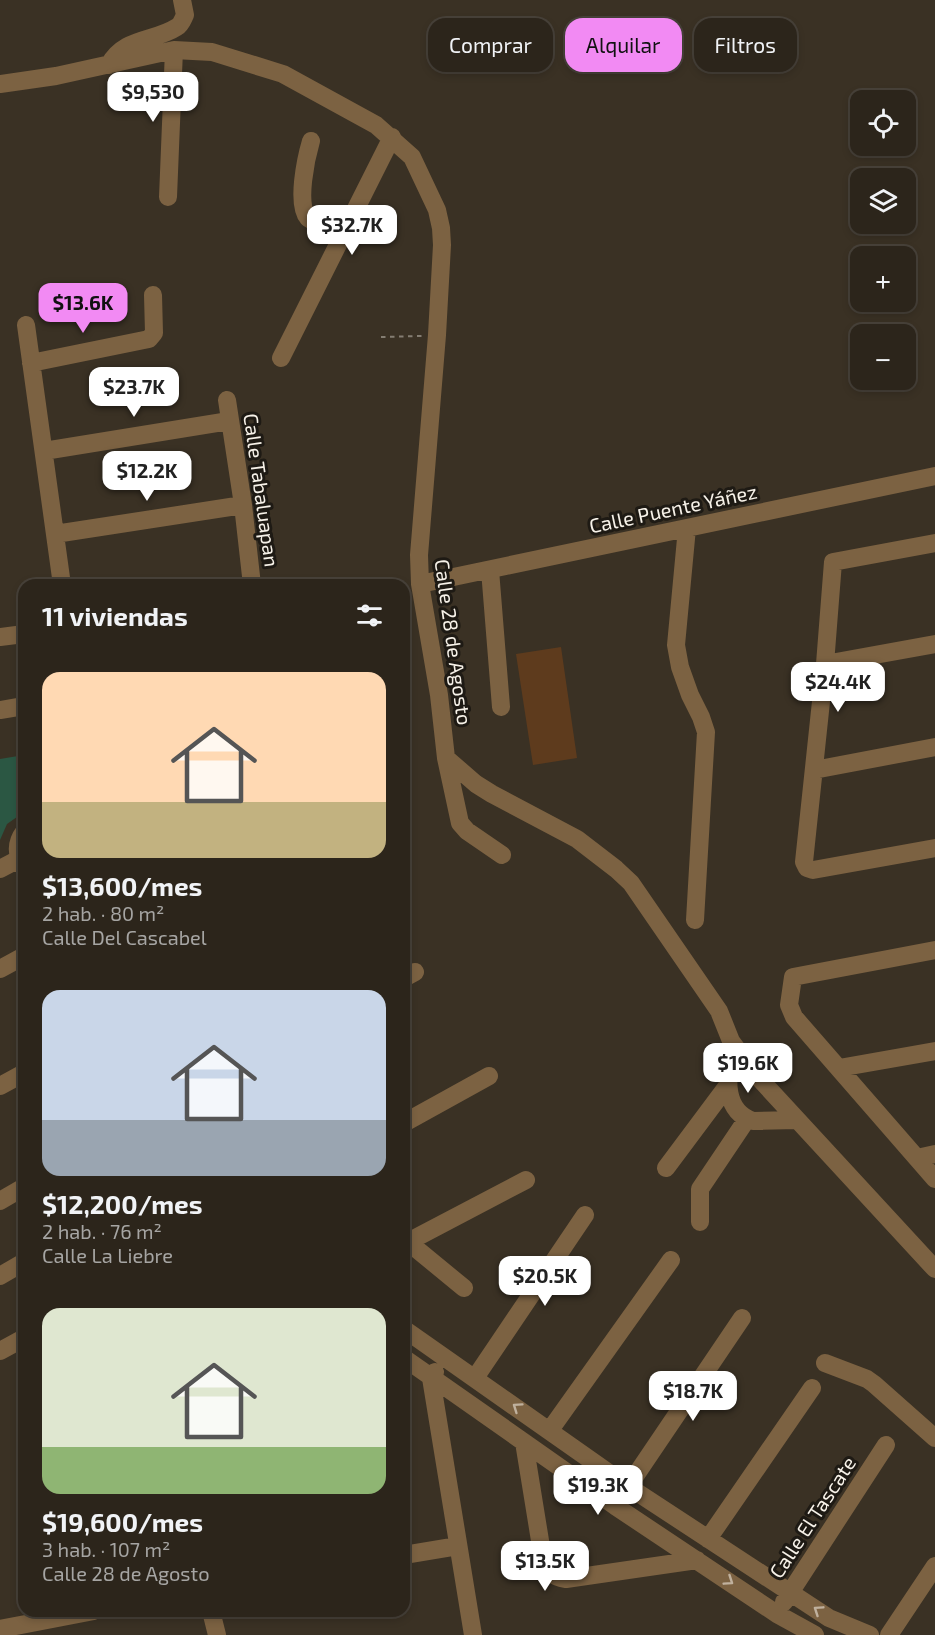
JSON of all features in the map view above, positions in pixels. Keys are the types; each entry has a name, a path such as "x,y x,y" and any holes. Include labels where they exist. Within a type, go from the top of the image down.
{"street":[{"path":"109,65 115,55 126,47 179,26 185,15 182,0"},
{"path":"168,198 174,50"},
{"name":"Calle 28 de Agosto","path":"0,84 56,76 174,50 212,52 284,74 376,125 392,138 416,164 437,210 442,245 419,555 420,584 440,695 446,758 457,815 460,823 468,831 502,855"},
{"path":"281,358 392,138"},
{"path":"311,141 302,199 304,214 341,238"},
{"path":"31,363 149,339 154,333 153,295"},
{"path":"26,325 61,579"},
{"name":"Calle Tabaluapan","path":"227,400 251,579"},
{"path":"44,451 229,421"},
{"name":"Calle Puente Yáñez","path":"420,584 935,476"},
{"path":"55,534 243,505"},
{"path":"687,528 676,645 680,667 706,732 695,920"},
{"path":"935,543 833,562 825,664 804,862 807,868 813,870 935,848"},
{"path":"490,570 501,707"},
{"path":"0,638 18,635"},
{"path":"825,664 935,644"},
{"path":"0,710 18,707"},
{"path":"814,770 935,747"},
{"path":"446,758 476,784 577,839 624,876 638,891 718,1011 731,1041 771,1094 935,1269"},
{"path":"0,869 18,865"},
{"path":"935,951 793,977 789,1005 791,1012 935,1179"},
{"path":"0,969 18,959"},
{"path":"731,1041 728,1085 732,1104 747,1119 768,1122 797,1120"},
{"path":"839,1068 935,1051"},
{"path":"0,1086 18,1076"},
{"path":"410,1120 489,1076"},
{"path":"666,1168 728,1085"},
{"path":"700,1222 700,1189 747,1119"},
{"path":"917,1158 935,1154"},
{"path":"410,1241 526,1180"},
{"path":"0,1201 18,1190"},
{"path":"475,1378 585,1215"},
{"path":"410,1246 464,1288"},
{"path":"550,1430 671,1260"},
{"path":"0,1276 18,1266"},
{"path":"615,1506 741,1318"},
{"path":"410,1333 628,1487 829,1618 870,1635"},
{"path":"0,1351 18,1341"},
{"path":"445,1357 431,1378 473,1635"},
{"path":"410,1362 615,1506 777,1614 814,1635"},
{"path":"825,1363 874,1384 935,1438"},
{"path":"708,1539 812,1388"},
{"path":"524,1442 543,1559 545,1568 550,1574 566,1579 697,1560"},
{"name":"Calle El Tascate","path":"777,1614 886,1445"},
{"path":"410,1554 458,1546"},
{"path":"889,1635 935,1566"},
{"path":"0,1629 63,1617"},
{"path":"212,1617 216,1635"}],"path":[{"path":"381,337 437,335"}],"green space":[{"path":"18,756 18,816 7,824 0,840 0,759"}],"building":[{"path":"561,647 577,758 533,765 516,654"}]}
